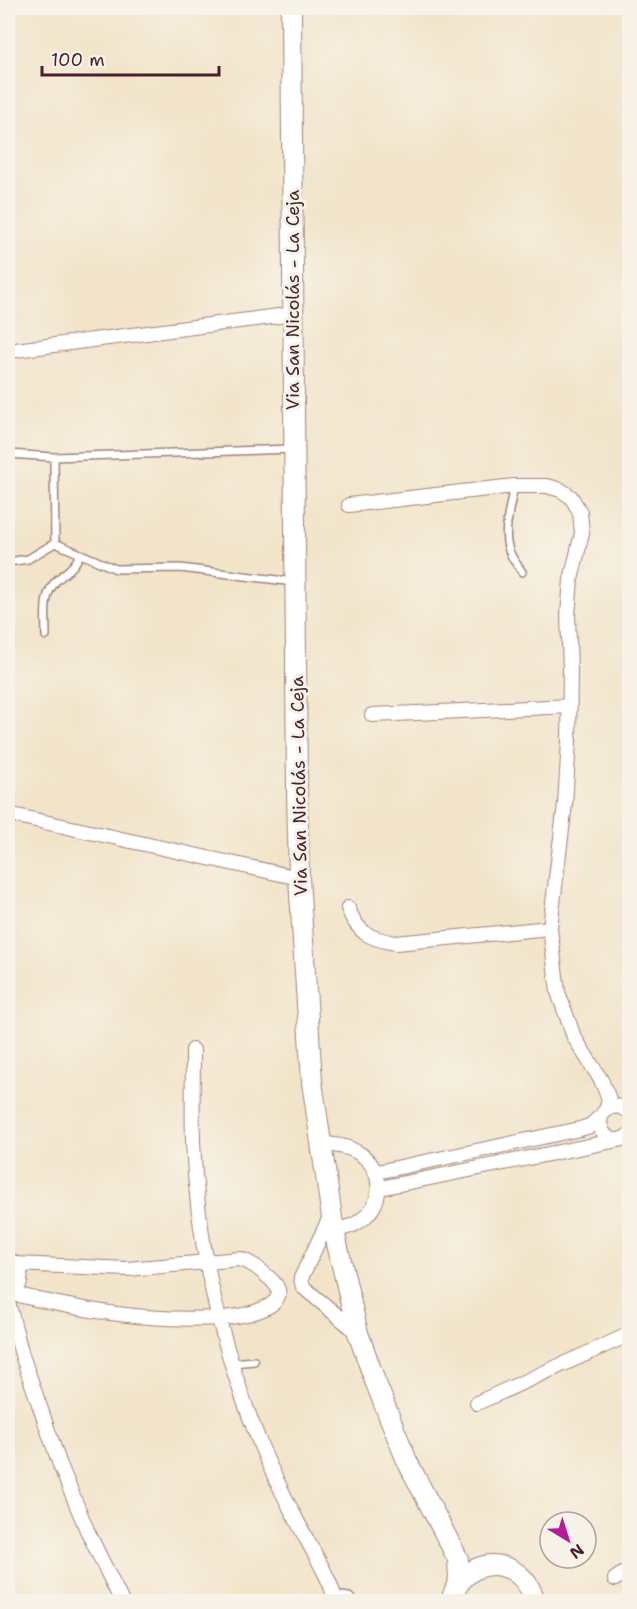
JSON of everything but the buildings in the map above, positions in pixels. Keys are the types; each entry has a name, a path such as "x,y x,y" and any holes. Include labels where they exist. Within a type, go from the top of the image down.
{"street":[{"name":"Via San Nicolás - La Ceja","path":"291,8 299,878 312,1082 333,1223 358,1333 407,1461 458,1559 459,1579 451,1600"},
{"path":"8,351 294,314"},
{"path":"349,505 514,486 548,486 561,490 571,497 580,512 582,533 571,580 568,615 570,706 565,804 550,928 558,992 574,1037 601,1080 609,1099 600,1125 604,1134 613,1140 625,1138"},
{"path":"372,715 570,706"},
{"path":"8,814 299,878"},
{"path":"348,908 352,921 362,932 396,943 550,928"},
{"path":"193,1050 193,1142 198,1206 206,1261 220,1318 232,1363 266,1459 323,1569 335,1598"},
{"path":"601,1080 628,1110"},
{"path":"377,1172 580,1130 590,1126 615,1106 628,1110"},
{"path":"380,1188 625,1138"},
{"path":"8,1296 102,1312 157,1318 220,1318 263,1310 274,1303 333,1223 349,1227 363,1220 375,1204 380,1188 377,1172 372,1165 356,1151 343,1146 320,1143"},
{"path":"12,1262 128,1269 182,1266 206,1261 245,1260 358,1333"},
{"path":"8,1296 21,1280 21,1274 12,1262"},
{"path":"8,1296 22,1355 60,1465 87,1530 122,1602"},
{"path":"477,1403 630,1334"},
{"path":"447,1541 513,1569 528,1583 535,1602"},
{"path":"451,1600 456,1586 465,1575 476,1568 489,1565 502,1566"},
{"path":"615,1579 630,1569"}],"lane":[{"path":"8,454 54,458 295,449"},
{"path":"54,458 55,543"},
{"path":"514,486 506,537 510,555 522,572"},
{"path":"55,543 116,569 180,568 296,582"},
{"path":"8,562 28,559 55,543"},
{"path":"46,636 46,597 57,580 76,563 80,554"},
{"path":"232,1363 254,1361"},
{"path":"335,1598 349,1597 355,1602"}]}
